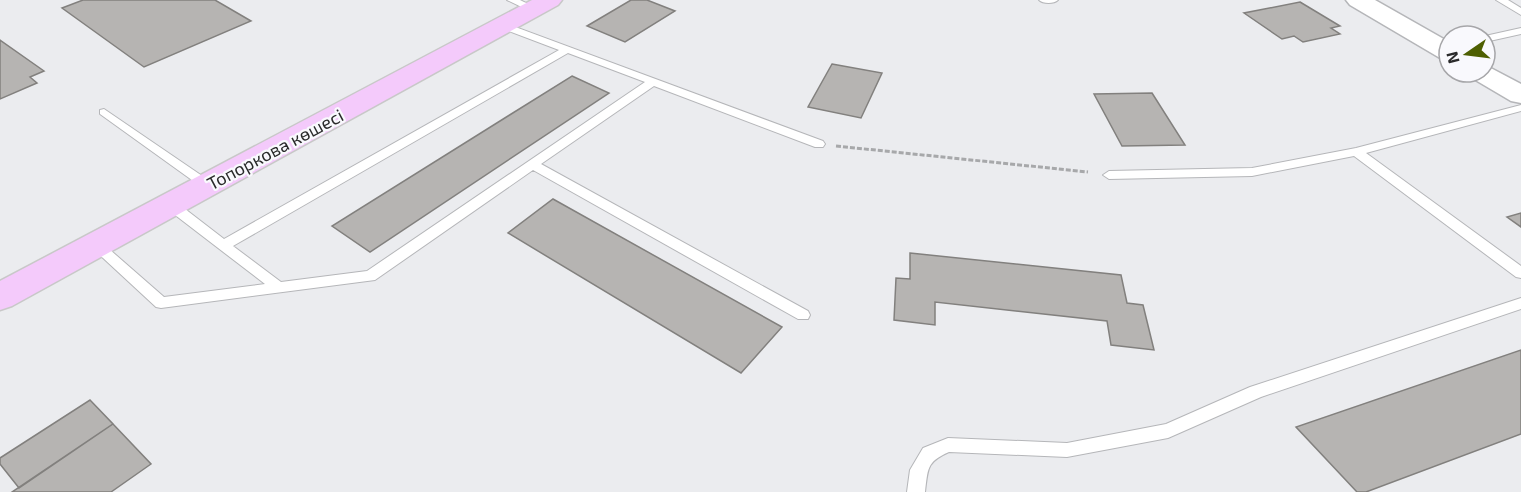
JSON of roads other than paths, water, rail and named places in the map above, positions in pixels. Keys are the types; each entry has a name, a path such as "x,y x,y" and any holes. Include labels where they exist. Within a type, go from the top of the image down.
{"highway":[{"name":"Топоркова көшесі","path":"0,297 207,186 524,9"}],"main road":[{"path":"1358,0 1437,44"},
{"path":"1497,81 1521,95"}],"lane":[{"path":"1044,0 1053,0"},
{"path":"1501,0 1521,12"},
{"path":"524,9 566,50 819,144"},
{"path":"1497,36 1521,31"},
{"path":"222,246 566,50"},
{"path":"96,245 161,303 370,276 653,82"},
{"path":"1109,175 1252,172 1356,153 1521,108"},
{"path":"104,112 207,186"},
{"path":"1356,153 1521,273"},
{"path":"533,165 803,315"},
{"path":"171,205 279,288"},
{"path":"916,492 919,470 929,453 948,445 1067,450 1167,431 1256,392 1521,303"}]}
